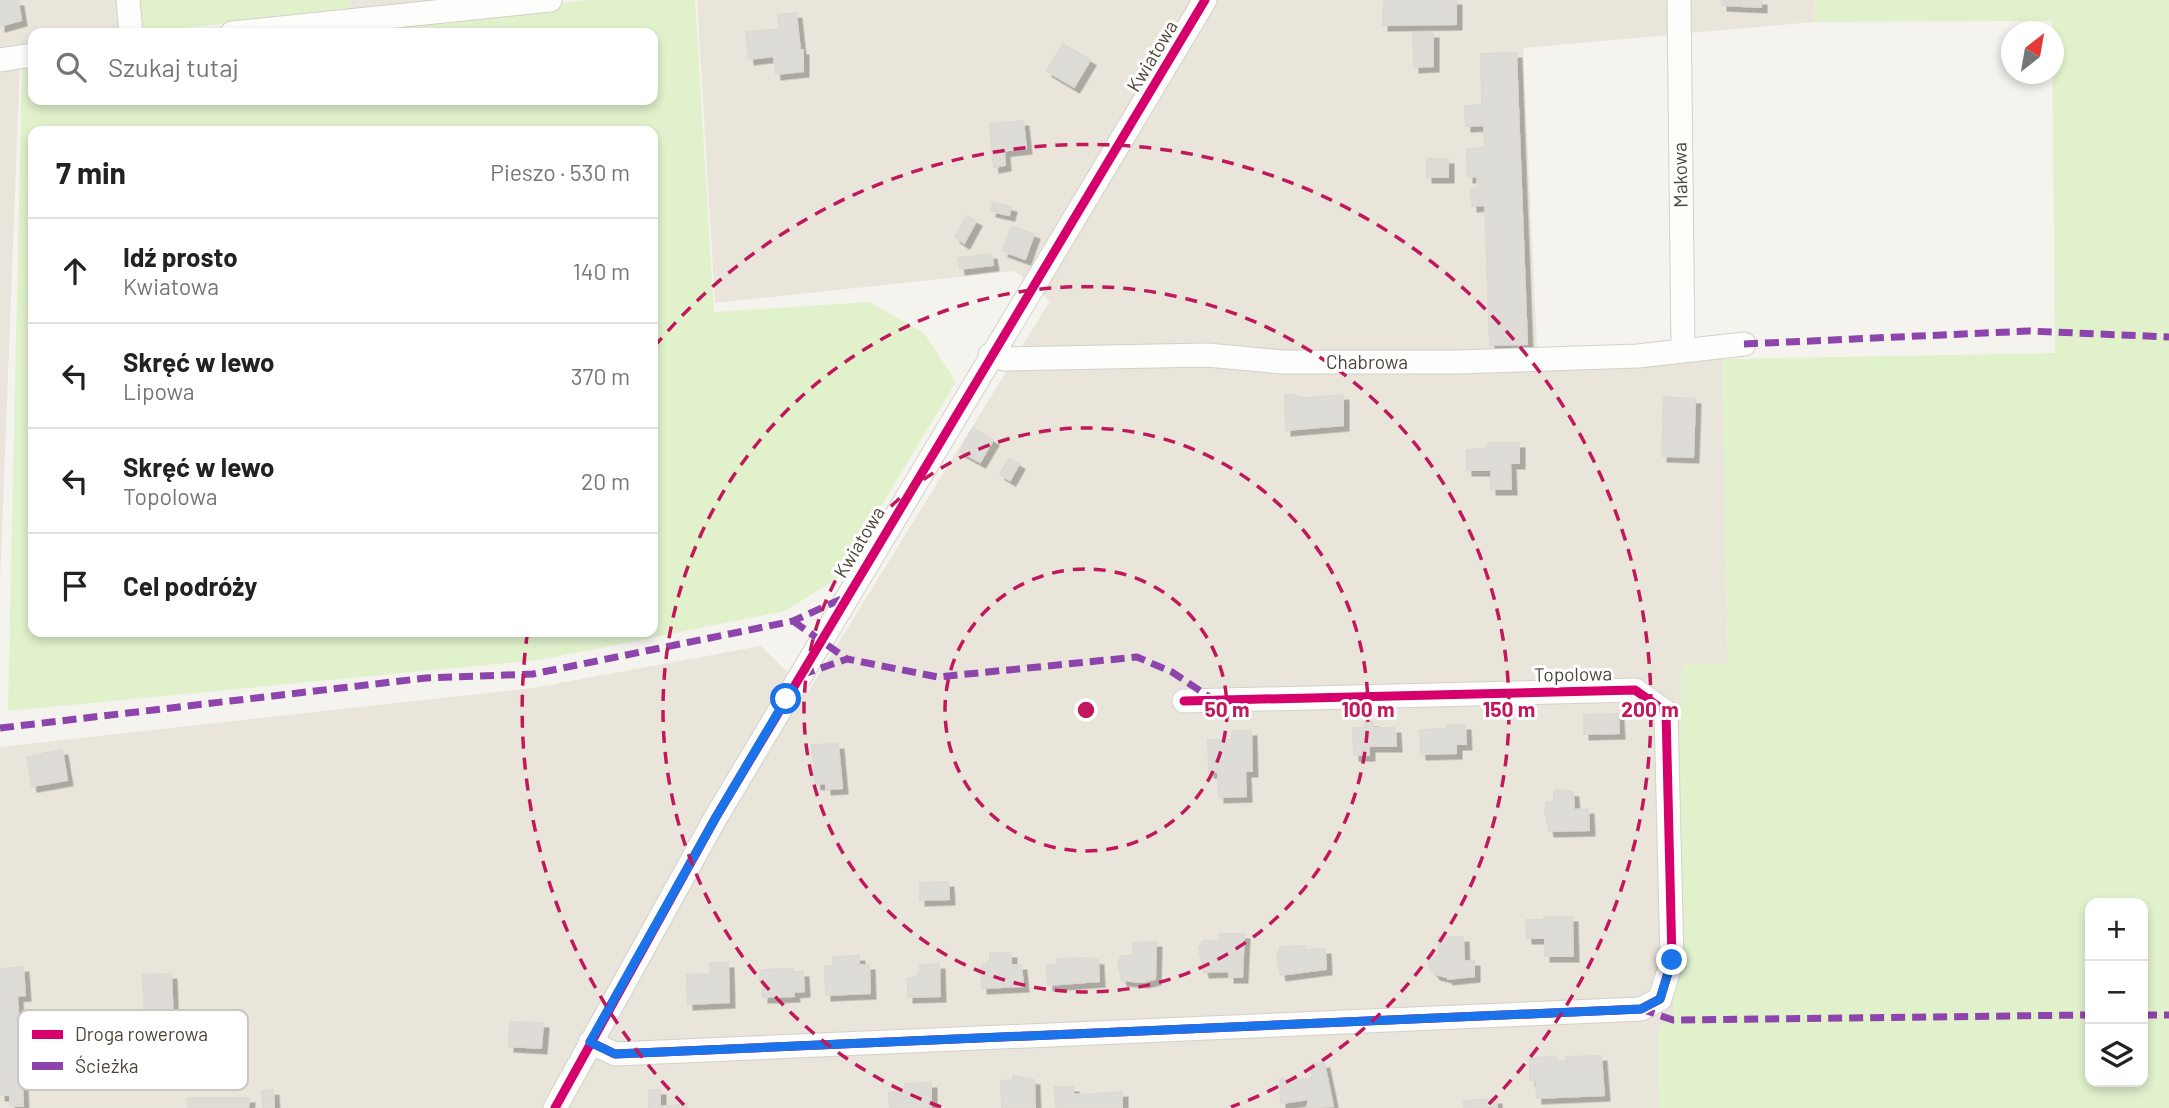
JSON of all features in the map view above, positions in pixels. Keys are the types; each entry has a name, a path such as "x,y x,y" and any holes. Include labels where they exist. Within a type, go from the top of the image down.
{"street":[{"path":"128,0 131,28"},
{"path":"280,28 550,0"},
{"name":"Kwiatowa","path":"555,1108 716,817 990,355 1205,0"},
{"name":"Makowa","path":"1679,0 1683,351"},
{"path":"0,60 28,56"},
{"name":"Chabrowa","path":"990,355 1004,359 1207,355 1282,362 1460,362 1638,356 1744,344"},
{"name":"Topolowa","path":"590,1042 615,1054 1641,1009 1660,999 1672,960 1666,712 1635,690 1184,701"}],"shaded area":[{"path":"0,0 133,0 136,28 28,28 28,62 20,63 0,583"},
{"path":"350,0 447,0 351,10"},
{"path":"697,0 1815,0 1814,22 1523,48 1538,368 1722,359 1728,663 1682,666 1674,1014 1658,1029 1659,1108 0,1108 0,747 532,688 761,646 808,692 1050,301 1015,271 715,303"}],"green space":[{"path":"133,0 350,0 351,10 183,28 136,28"},
{"path":"588,0 695,0 714,312 869,302 924,333 956,382 838,578 785,611 658,636 658,126 28,126 28,637 654,637 539,660 8,711 22,63 28,62 28,105 658,105 658,28 337,28"},
{"path":"1815,0 2169,0 2169,1108 1659,1108 1658,1029 1674,1014 1682,665 1728,663 1722,359 2055,353 2053,84 2064,84 2064,21 1814,22"}],"building":[{"path":"0,0 18,1 21,20 0,26"},
{"path":"1384,0 1456,0 1456,24 1383,25"},
{"path":"1722,0 1761,0 1761,7 1722,5"},
{"path":"796,13 800,50 803,50 803,71 776,74 774,56 749,59 746,32 780,29 778,15"},
{"path":"1413,33 1433,33 1433,66 1414,67"},
{"path":"1063,44 1090,60 1074,87 1047,71"},
{"path":"1516,53 1527,344 1490,345 1485,205 1472,206 1471,189 1478,188 1477,176 1468,177 1467,149 1485,148 1484,125 1466,126 1465,106 1482,105 1481,54"},
{"path":"1023,121 1026,148 992,152 990,124"},
{"path":"1004,151 1005,165 994,167 992,152"},
{"path":"1427,159 1448,159 1448,177 1427,177"},
{"path":"993,203 1011,207 1009,215 991,211"},
{"path":"967,216 976,221 964,243 955,237"},
{"path":"1012,227 1034,234 1025,259 1003,251"},
{"path":"991,254 993,265 960,269 958,258"},
{"path":"1287,394 1305,398 1343,395 1343,425 1286,430"},
{"path":"1664,397 1695,399 1693,457 1662,456"},
{"path":"973,428 993,440 980,462 960,451"},
{"path":"1490,443 1519,443 1519,463 1510,463 1511,489 1491,489 1491,470 1467,470 1467,450 1485,449"},
{"path":"1009,459 1019,464 1010,480 1000,474"},
{"path":"1618,714 1619,733 1584,734 1584,715"},
{"path":"1365,722 1373,722 1373,728 1395,728 1396,746 1369,746 1369,755 1354,755 1353,728 1365,728"},
{"path":"1447,725 1465,725 1466,744 1456,744 1456,753 1421,754 1420,730 1447,729"},
{"path":"1232,731 1251,731 1252,771 1245,771 1246,796 1219,797 1218,772 1209,772 1208,740 1232,740"},
{"path":"838,744 842,788 826,789 826,783 816,784 812,745"},
{"path":"62,750 67,780 32,786 27,757"},
{"path":"1557,790 1573,792 1574,810 1588,809 1589,830 1549,831 1545,810 1547,803 1554,802 1554,793"},
{"path":"948,882 949,899 920,900 920,883"},
{"path":"1544,917 1572,917 1573,956 1545,956 1545,938 1527,938 1526,920 1544,920"},
{"path":"1220,934 1244,934 1242,977 1229,977 1229,971 1204,972 1199,948 1203,941 1220,941"},
{"path":"1463,937 1464,961 1458,962 1459,973 1447,973 1447,977 1435,974 1430,967 1428,956 1439,955 1438,938"},
{"path":"1156,942 1155,979 1143,982 1122,980 1118,965 1121,956 1134,956 1133,943"},
{"path":"1304,946 1304,950 1325,949 1326,969 1281,975 1277,957 1280,947"},
{"path":"990,953 1011,953 1011,965 1021,965 1023,986 982,988 981,967 990,960"},
{"path":"859,956 859,965 869,965 870,993 826,995 825,966 834,966 833,957"},
{"path":"1057,959 1098,960 1099,981 1048,985 1047,965 1057,965"},
{"path":"1474,961 1474,976 1448,979 1447,973 1459,973 1458,962"},
{"path":"710,963 728,963 729,1002 688,1004 687,975 710,974"},
{"path":"939,964 940,996 908,997 908,978 915,978 920,973 920,965"},
{"path":"23,967 25,995 0,997 0,969"},
{"path":"793,969 793,972 803,972 804,991 793,992 794,996 763,997 763,982 759,980 762,970"},
{"path":"171,974 173,1010 144,1010 143,975"},
{"path":"17,996 18,1083 0,1084 0,997"},
{"path":"510,1022 543,1023 541,1048 509,1046"},
{"path":"1554,1056 1559,1062 1566,1061 1566,1057 1601,1056 1604,1095 1537,1098 1536,1080 1530,1080 1530,1059"},
{"path":"1324,1063 1333,1106 1307,1108 1309,1099 1281,1103 1280,1079 1308,1080 1312,1077 1311,1064"},
{"path":"1013,1076 1034,1080 1035,1108 1002,1108 1001,1081 1013,1080"},
{"path":"18,1083 18,1090 22,1090 23,1106 10,1106 10,1095 0,1095 0,1084"},
{"path":"931,1083 931,1108 890,1108 889,1093 905,1091 905,1084"},
{"path":"1055,1087 1073,1087 1073,1094 1079,1095 1122,1092 1122,1108 1056,1108"},
{"path":"273,1090 274,1108 263,1108 262,1091"},
{"path":"649,1090 660,1090 660,1107 687,1104 687,1108 649,1108"},
{"path":"188,1098 249,1098 248,1108 188,1108"},
{"path":"1496,1099 1497,1108 1464,1108 1464,1101"}],"marked path":[{"path":"1744,344 2029,331 2169,337"},
{"path":"0,728 426,678 533,674 793,621 848,596"},
{"path":"793,621 847,659"},
{"path":"801,675 847,659 938,677 1137,657 1172,672 1214,700"},
{"path":"1641,1009 1673,1020 2085,1015"},
{"path":"2148,1015 2169,1015"}],"cycle path":[{"path":"555,1108 716,817 1205,0"},
{"path":"590,1042 615,1054 1641,1009 1660,999 1672,960 1666,712 1635,690 1184,701"}],"route":[{"path":"786,699 716,817 590,1042 615,1054 1641,1009 1660,999 1672,960"}]}
